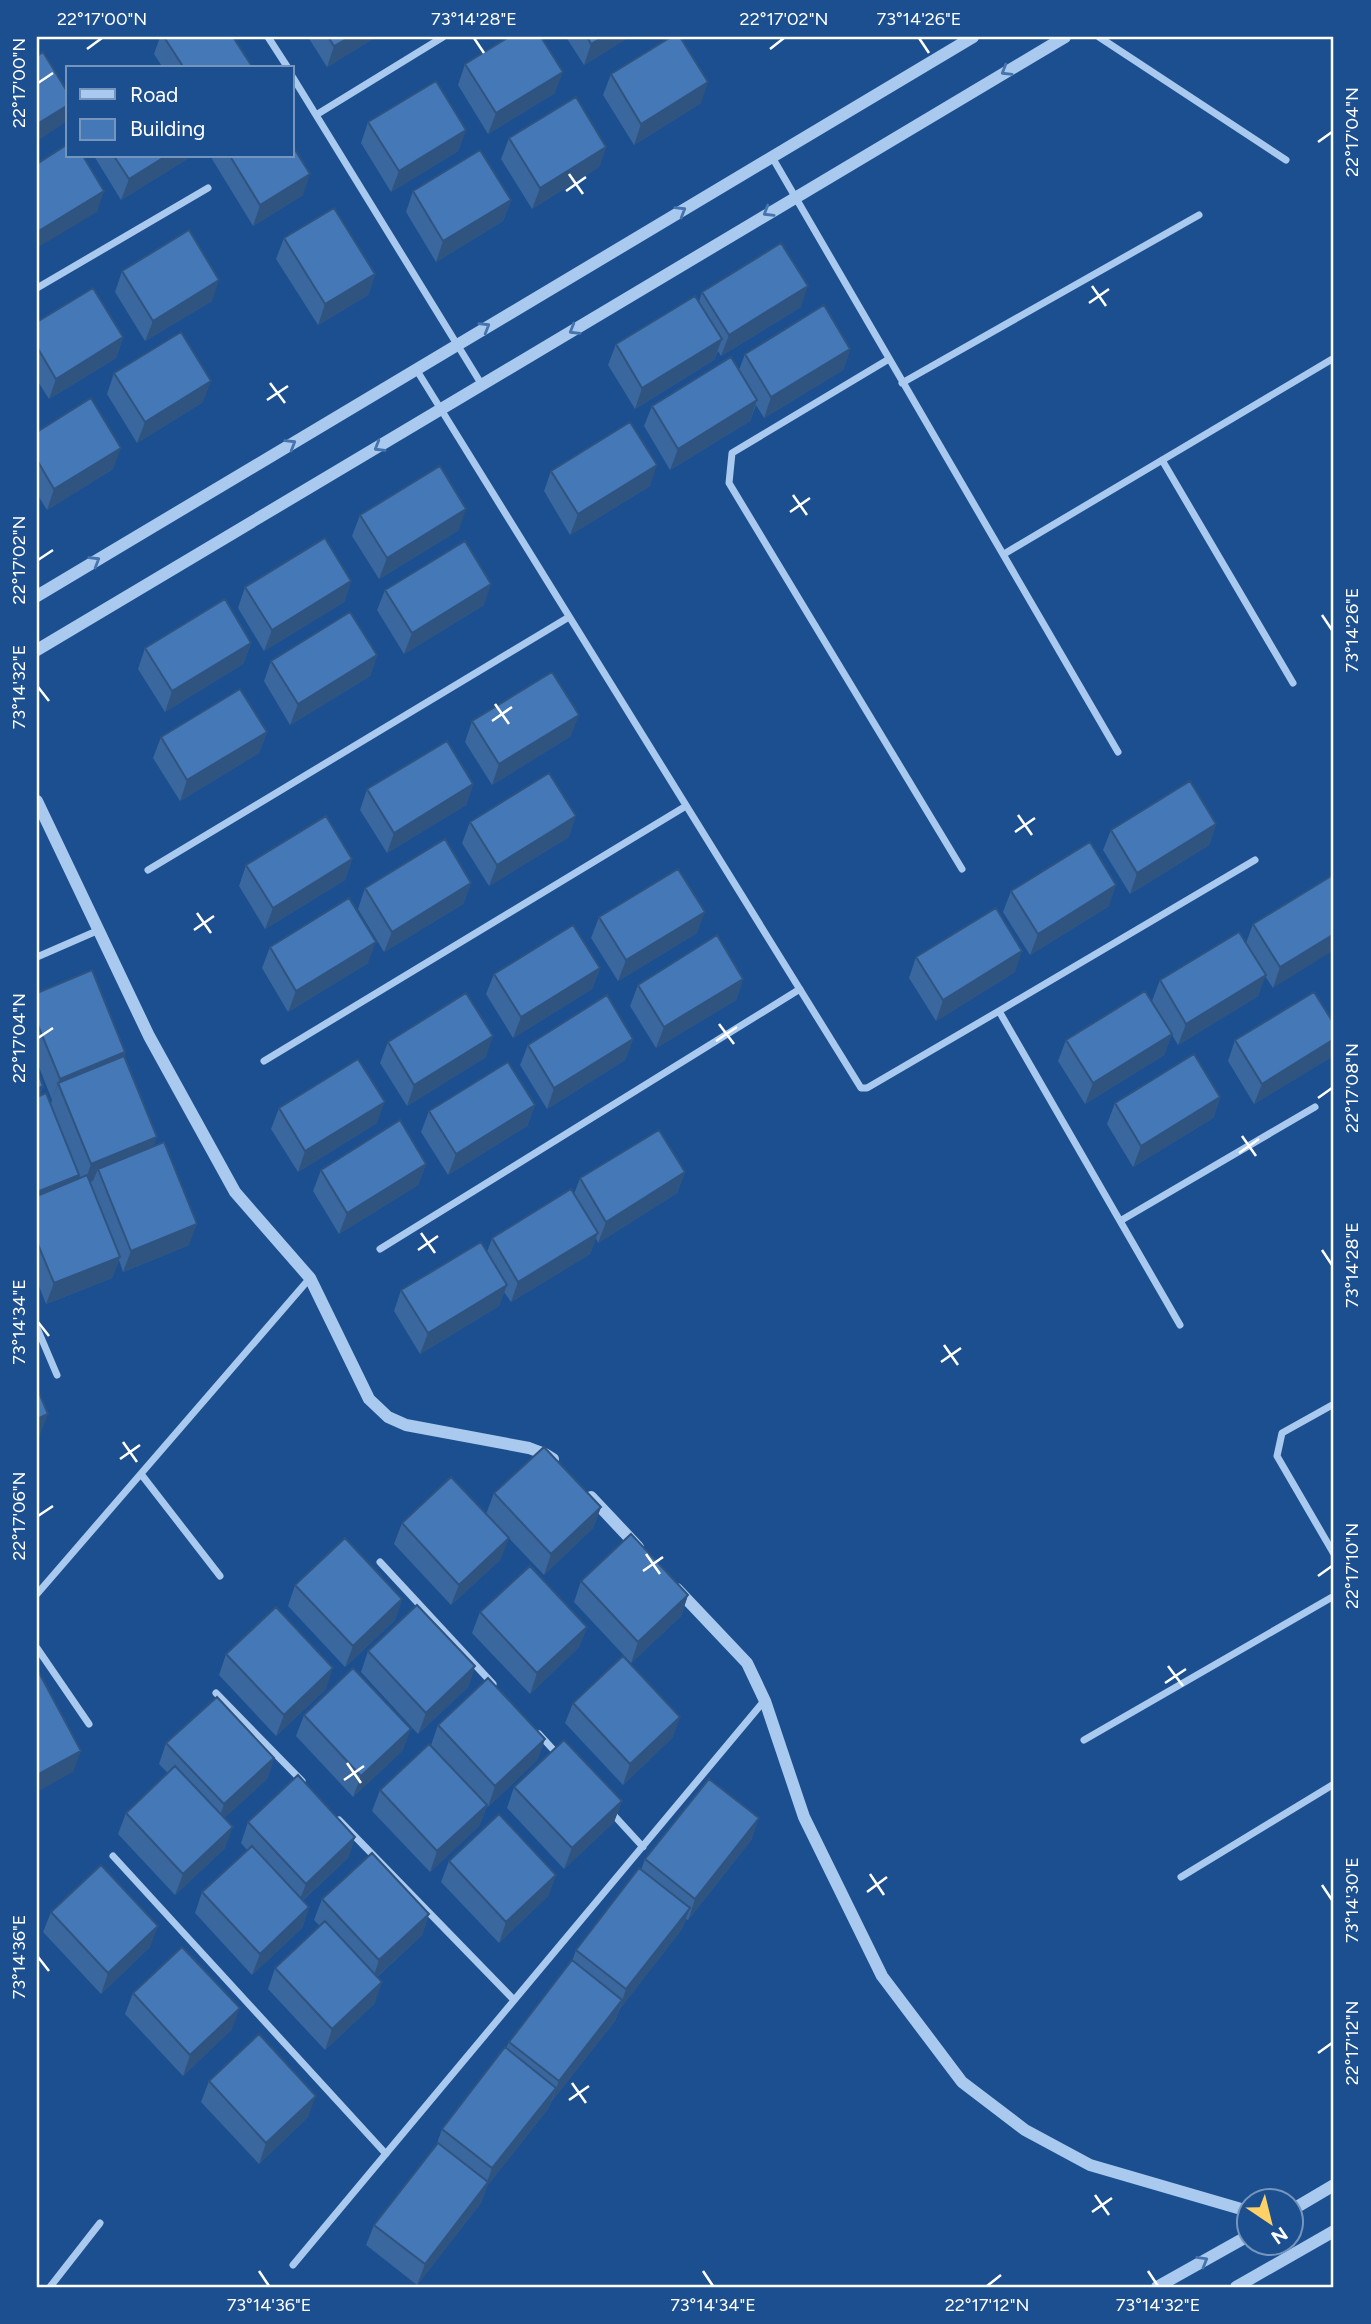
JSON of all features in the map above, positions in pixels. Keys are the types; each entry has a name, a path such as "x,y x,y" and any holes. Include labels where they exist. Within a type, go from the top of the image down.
{"street":[{"path":"268,37 287,66"},
{"path":"316,115 443,37"},
{"path":"37,596 973,37"},
{"path":"37,650 1065,37"},
{"path":"1099,37 1286,160"},
{"path":"294,79 482,385"},
{"path":"772,157 1118,751"},
{"path":"37,288 208,188"},
{"path":"902,383 1199,215"},
{"path":"1004,554 1334,358"},
{"path":"889,359 732,453 729,483 962,869"},
{"path":"416,369 861,1088 999,1011 1255,860"},
{"path":"1162,460 1293,683"},
{"path":"148,870 569,617"},
{"path":"37,801 149,1036 235,1192 310,1278 369,1399 388,1417 406,1424 528,1448 545,1454 559,1464"},
{"path":"264,1061 687,806"},
{"path":"37,957 99,930"},
{"path":"380,1249 800,989"},
{"path":"999,1011 1180,1325"},
{"path":"1120,1221 1315,1107"},
{"path":"37,1594 310,1278"},
{"path":"37,1328 57,1375"},
{"path":"1334,1404 1282,1433 1277,1456 1334,1554"},
{"path":"141,1474 220,1576"},
{"path":"578,1483 644,1553"},
{"path":"380,1562 502,1694"},
{"path":"672,1583 747,1663 765,1701 804,1817 882,1976 962,2081 1025,2130 1090,2165 1234,2207"},
{"path":"1084,1740 1334,1596"},
{"path":"37,1648 89,1724"},
{"path":"216,1693 312,1792"},
{"path":"293,2265 765,1701"},
{"path":"530,1725 568,1765"},
{"path":"1181,1877 1334,1784"},
{"path":"605,1806 643,1846"},
{"path":"331,1812 514,2000"},
{"path":"113,1856 386,2154"},
{"path":"1304,2203 1334,2185"},
{"path":"50,2287 100,2223"},
{"path":"1236,2287 1334,2231"},
{"path":"1157,2287 1234,2244"}],"building":[{"path":"164,37 233,37 252,66 183,66"},
{"path":"328,37 350,37 334,46"},
{"path":"509,37 541,37 563,72 496,113 465,64"},
{"path":"587,37 603,37 591,44"},
{"path":"671,37 680,37 708,82 641,124 611,74"},
{"path":"43,52 66,90 66,106 37,124 37,56"},
{"path":"436,81 466,130 399,171 368,122"},
{"path":"576,97 606,147 540,188 509,138"},
{"path":"66,145 66,158 84,158 104,191 37,232 37,164"},
{"path":"294,148 310,174 260,205 231,158 294,158"},
{"path":"480,150 511,200 443,241 413,191"},
{"path":"115,158 163,158 129,179"},
{"path":"334,208 375,274 325,304 284,238"},
{"path":"189,230 219,280 153,321 122,271"},
{"path":"781,243 808,286 729,335 702,292"},
{"path":"93,288 123,337 56,379 37,347 37,322"},
{"path":"695,296 722,339 642,388 616,344"},
{"path":"824,305 850,349 771,397 745,354"},
{"path":"181,332 211,381 145,422 114,373"},
{"path":"731,357 757,400 678,449 652,406"},
{"path":"91,398 121,448 54,489 37,460 37,432"},
{"path":"630,422 657,465 578,514 551,471"},
{"path":"440,466 466,509 387,558 360,515"},
{"path":"325,538 351,581 272,630 245,587"},
{"path":"465,541 491,584 412,633 385,590"},
{"path":"225,599 251,643 172,691 145,648"},
{"path":"350,612 377,655 298,704 271,661"},
{"path":"552,672 579,715 499,764 472,721"},
{"path":"240,689 267,732 187,780 161,737"},
{"path":"447,741 473,784 394,833 367,789"},
{"path":"549,773 576,816 497,865 470,822"},
{"path":"1190,781 1216,824 1137,873 1111,830"},
{"path":"326,816 352,859 273,908 246,865"},
{"path":"445,839 471,883 392,932 365,888"},
{"path":"1090,842 1116,885 1038,934 1011,891"},
{"path":"678,869 705,912 626,960 599,917"},
{"path":"1333,875 1334,934 1280,967 1253,924"},
{"path":"349,898 376,942 296,991 270,947"},
{"path":"996,908 1022,951 943,1000 916,957"},
{"path":"573,925 600,968 521,1017 494,974"},
{"path":"1239,932 1266,975 1186,1024 1160,980"},
{"path":"717,935 743,979 664,1027 638,985"},
{"path":"92,970 125,1052 60,1079 37,1023 37,993"},
{"path":"1145,991 1172,1034 1093,1083 1066,1040"},
{"path":"1314,992 1334,1024 1334,1039 1262,1084 1235,1040"},
{"path":"466,993 493,1036 414,1085 388,1042"},
{"path":"607,995 633,1039 554,1088 528,1045"},
{"path":"1194,1054 1220,1097 1141,1146 1115,1103"},
{"path":"124,1056 157,1137 91,1164 58,1083"},
{"path":"358,1059 385,1102 305,1151 279,1108"},
{"path":"508,1062 535,1105 456,1154 429,1111"},
{"path":"37,1070 43,1086 37,1089"},
{"path":"46,1093 79,1175 37,1192 37,1097"},
{"path":"400,1120 426,1164 347,1213 321,1170"},
{"path":"659,1130 685,1172 606,1222 580,1178"},
{"path":"164,1142 197,1224 131,1251 98,1169"},
{"path":"87,1175 120,1257 54,1283 37,1242 37,1196"},
{"path":"571,1189 598,1233 518,1282 492,1238"},
{"path":"481,1242 507,1285 428,1333 401,1290"},
{"path":"37,1388 48,1414 37,1419"},
{"path":"544,1447 601,1507 551,1554 494,1493"},
{"path":"451,1477 509,1538 459,1585 402,1523"},
{"path":"631,1534 688,1595 638,1642 581,1581"},
{"path":"345,1538 402,1599 353,1646 295,1585"},
{"path":"530,1566 587,1627 537,1673 480,1612"},
{"path":"417,1605 475,1666 426,1713 368,1651"},
{"path":"276,1607 333,1668 284,1715 226,1654"},
{"path":"623,1656 680,1717 630,1764 573,1703"},
{"path":"353,1668 411,1729 361,1776 304,1715"},
{"path":"37,1669 81,1751 37,1775"},
{"path":"488,1678 545,1739 495,1786 438,1725"},
{"path":"217,1697 274,1758 224,1804 166,1743"},
{"path":"564,1740 622,1801 572,1848 514,1787"},
{"path":"429,1744 487,1805 437,1851 380,1790"},
{"path":"175,1766 233,1827 183,1874 126,1813"},
{"path":"298,1775 355,1837 306,1884 248,1822"},
{"path":"709,1779 759,1818 695,1899 645,1859"},
{"path":"499,1814 556,1875 506,1922 449,1861"},
{"path":"252,1846 309,1907 260,1954 202,1892"},
{"path":"372,1853 429,1914 379,1960 322,1899"},
{"path":"101,1865 158,1926 108,1973 51,1912"},
{"path":"639,1868 690,1908 626,1989 576,1950"},
{"path":"325,1921 382,1982 332,2029 275,1968"},
{"path":"182,1947 240,2008 190,2055 133,1993"},
{"path":"572,1960 622,2000 559,2081 509,2042"},
{"path":"259,2034 316,2096 266,2143 209,2081"},
{"path":"505,2047 556,2088 492,2168 442,2129"},
{"path":"438,2143 488,2182 425,2264 374,2225"}]}
